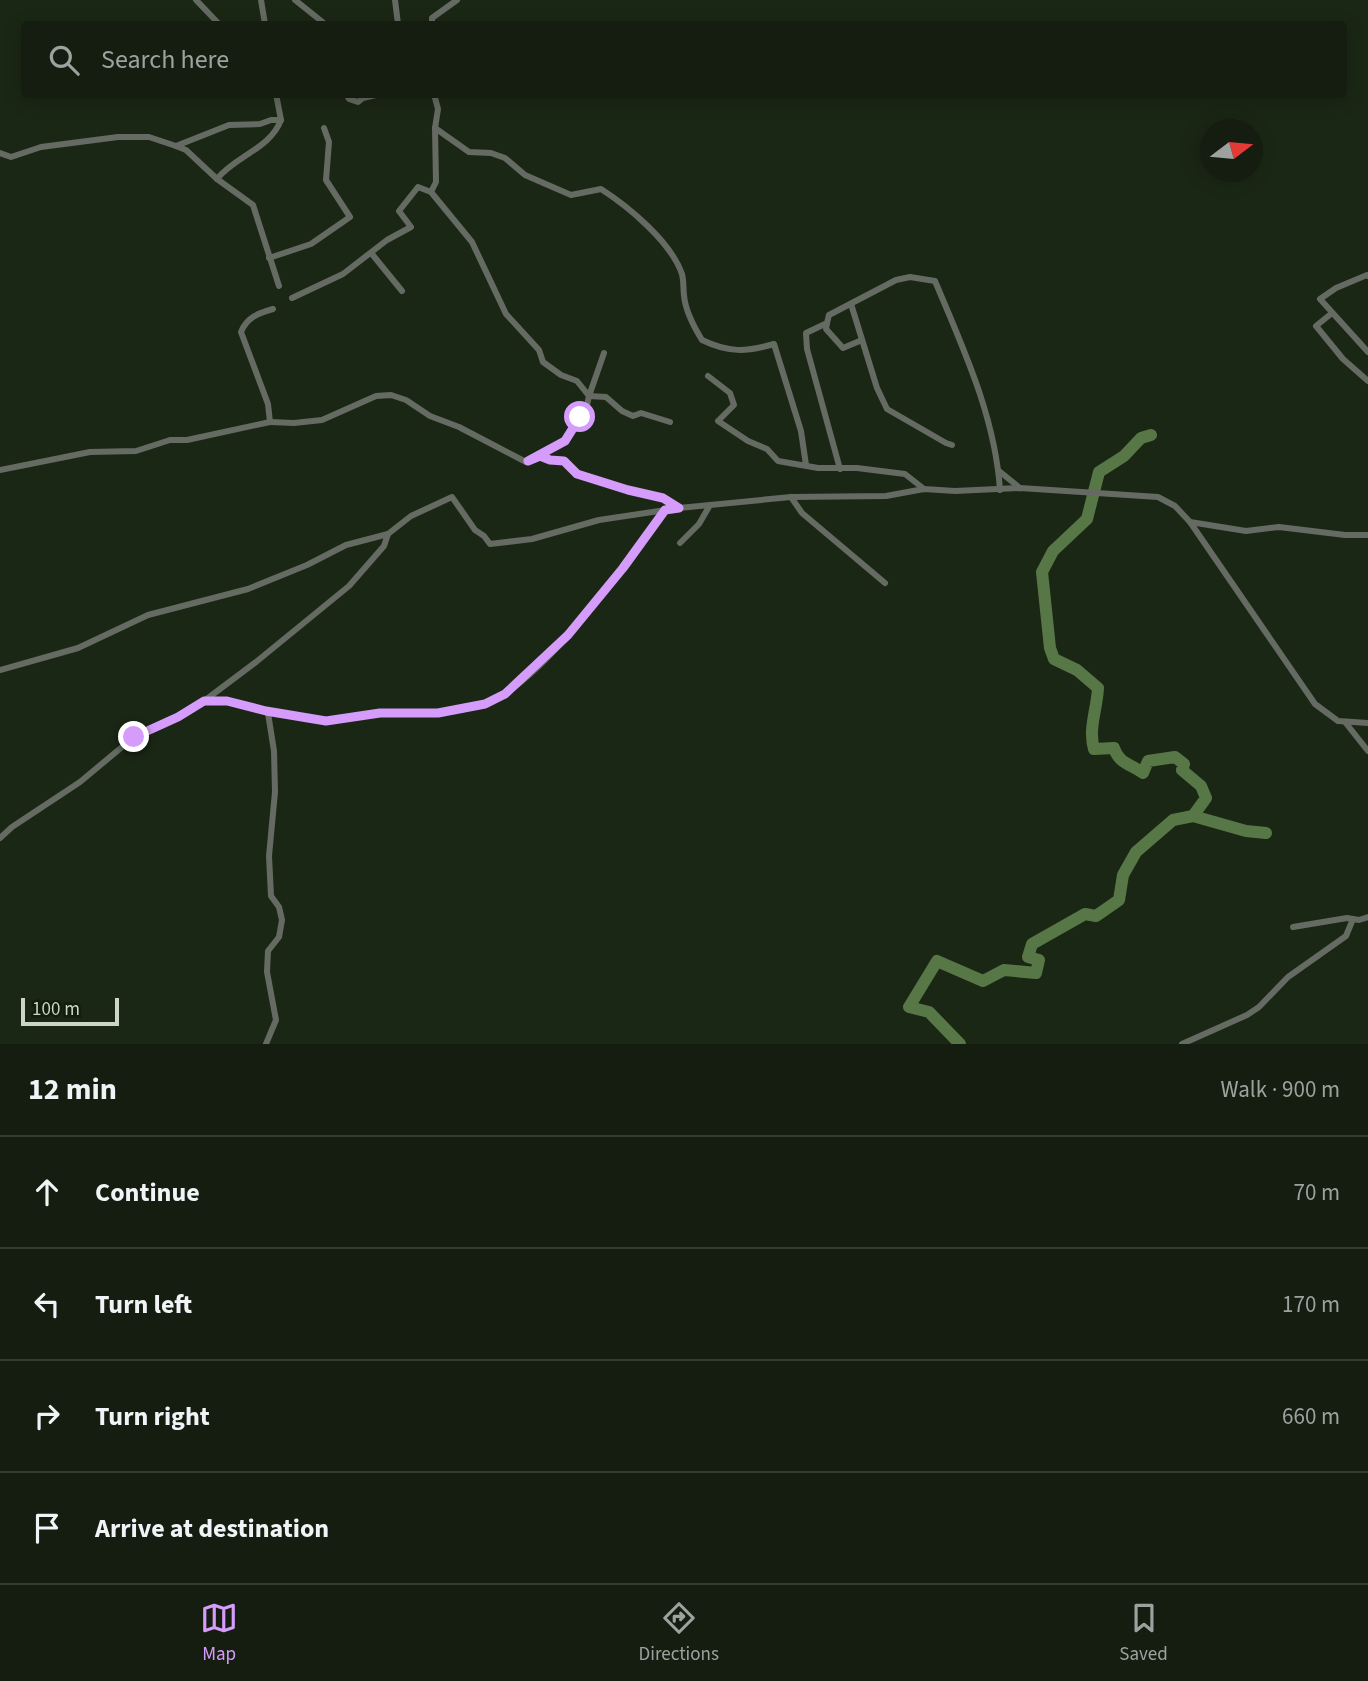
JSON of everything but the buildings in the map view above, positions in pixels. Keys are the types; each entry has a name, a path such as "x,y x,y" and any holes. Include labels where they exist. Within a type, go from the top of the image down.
{"street":[{"path":"196,0 216,21"},
{"path":"261,0 264,21"},
{"path":"295,0 321,21"},
{"path":"395,0 398,21"},
{"path":"432,21 432,18 457,0"},
{"path":"217,179 227,166 242,159 275,135 281,120 277,98"},
{"path":"431,192 436,182 435,128 438,109 435,98"},
{"path":"176,146 229,125 281,120"},
{"path":"269,258 311,244 350,218 326,180 329,142 324,128"},
{"path":"435,128 469,152 491,153 505,158 525,174 571,195 601,189 644,224 676,259 688,312 702,340 734,351 747,351 774,344 801,431 806,465"},
{"path":"0,153 11,157 40,148 118,137 149,137 186,150 217,179 253,205 279,286"},
{"path":"292,298 343,274 387,240 411,227 399,211 418,187 431,192 471,242 506,314 539,350 543,362 561,375 577,381 589,396 606,397 622,411 633,415 641,413 670,422"},
{"path":"372,254 402,291"},
{"path":"1368,276 1336,288 1320,299 1368,352"},
{"path":"862,340 844,348 826,329 830,315 896,279 910,277 935,281 977,380 999,471 1000,490"},
{"path":"851,303 877,388 887,409 952,444"},
{"path":"270,422 268,404 241,332 253,316 273,309"},
{"path":"1332,313 1316,326 1343,359 1368,381"},
{"path":"827,323 806,333 807,349 840,468"},
{"path":"528,461 565,441 587,405 604,353"},
{"path":"708,376 730,393 734,405 718,421 748,441 767,449 778,461 905,474 924,489"},
{"path":"0,470 90,452 136,451 170,440 187,440 270,422 323,420 376,396 391,395 528,461 540,456 564,461 577,474 663,498 679,508"},
{"path":"999,471 1020,488"},
{"path":"0,670 78,648 148,615 248,589 307,565 346,545 388,534 411,516 452,497 475,530 491,544 532,539 599,520 679,508 792,497 886,495 924,489 1020,488 1158,497 1175,506 1191,522 1315,704 1338,721 1368,723"},
{"path":"792,497 802,513 885,583"},
{"path":"680,543 699,524 710,505"},
{"path":"204,701 227,701 326,721 380,713 438,713 485,704 505,694 568,635 623,568 665,510"},
{"path":"1191,522 1246,531 1279,527 1368,535"},
{"path":"0,838 12,827 80,782 134,737 178,717 204,701 291,635 349,586 384,546 388,534"},
{"path":"266,711 274,751 275,792 269,856 271,896 279,907 282,920 279,937 268,951 267,972 276,1020 266,1044"},
{"path":"1345,722 1368,751"},
{"path":"1293,927 1368,917"},
{"path":"1182,1044 1259,1007 1288,977 1346,936 1353,919"}],"waterway":[{"path":"1151,435 1141,438 1124,456 1099,472 1087,519 1053,551 1042,572 1050,648 1054,659 1077,670 1098,688 1092,726 1094,749 1114,748 1122,761 1143,773 1148,761 1175,757 1184,764 1182,770 1201,786 1206,798 1193,816"},
{"path":"960,1044 929,1012 909,1007 937,961 983,981 1004,970 1036,973 1039,960 1028,957 1032,944 1085,914 1096,916 1119,900 1123,875 1136,852 1173,820 1193,816 1246,831 1266,833"}],"route":[{"path":"134,737 178,717 204,701 227,701 326,721 380,713 438,713 485,704 505,694 551,654 568,635 623,568 665,510 679,508 663,498 577,474 564,461 558,459 550,460 540,456 528,461 565,441 570,429 580,417"}]}
